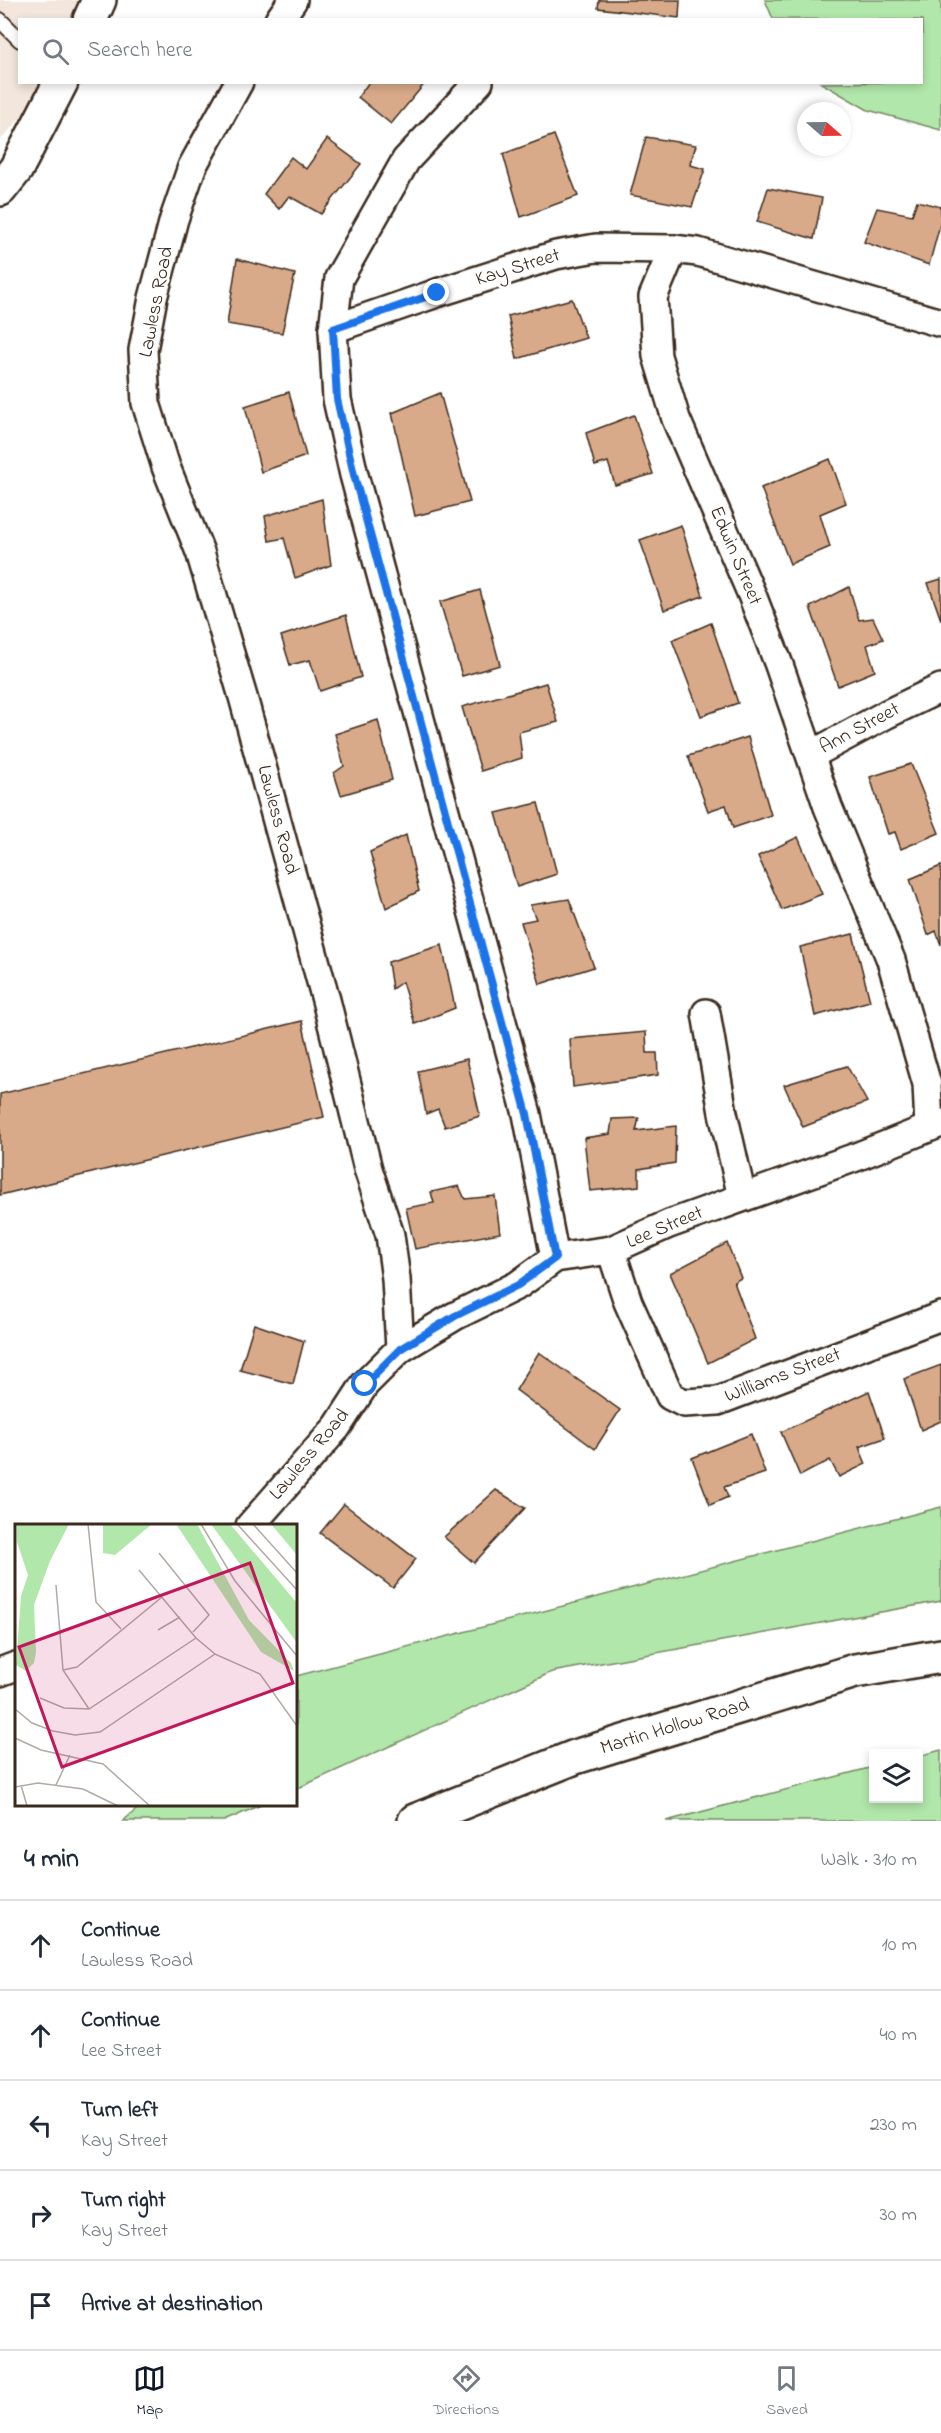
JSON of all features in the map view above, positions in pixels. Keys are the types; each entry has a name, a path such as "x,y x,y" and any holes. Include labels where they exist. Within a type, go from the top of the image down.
{"street":[{"path":"91,18 99,0"},
{"path":"280,18 293,0"},
{"path":"0,189 16,169 60,84"},
{"name":"Lawless Road","path":"238,84 192,167 174,219 153,298 143,350 146,403 166,467 200,552 326,1000 368,1169 390,1235 396,1279 400,1349 365,1384 337,1427 252,1524"},
{"path":"477,84 406,160 339,278 333,329 337,399 354,475 527,1114 555,1258"},
{"name":"Kay Street","path":"333,329 556,255 596,248 673,249"},
{"path":"673,249 709,255 941,323"},
{"name":"Edwin Street","path":"673,249 653,297 657,357 676,419 752,595 828,807 891,960 927,1084 935,1125"},
{"name":"Ann Street","path":"811,755 941,688"},
{"path":"706,1013 723,1113 742,1197"},
{"name":"Lee Street","path":"400,1349 455,1316 518,1285 555,1258 611,1250 669,1224 856,1157 935,1125"},
{"name":"Williams Street","path":"611,1250 628,1302 670,1396 684,1403 718,1401 941,1316"},
{"name":"Martin Hollow Road","path":"415,1821 575,1757 855,1671 941,1656"},
{"path":"0,1671 15,1666"}],"lane":[{"path":"0,20 18,38"}],"shaded area":[{"path":"0,0 119,0 104,18 18,18 18,84 49,84 0,141"}],"green space":[{"path":"765,0 941,0 941,130 868,110 823,84 923,84 923,18 773,18"},
{"path":"941,1507 941,1601 552,1672 297,1789 297,1676"},
{"path":"941,1750 941,1821 666,1821 869,1768 869,1803 923,1803 923,1755"},
{"path":"141,1806 259,1806 224,1821 123,1821"}],"building":[{"path":"599,0 680,0 679,18 598,8"},
{"path":"368,84 424,84 391,124 358,97"},
{"path":"554,135 578,196 521,217 503,154"},
{"path":"646,137 696,145 690,165 705,169 692,207 630,195"},
{"path":"327,139 361,164 321,214 289,196 279,209 264,194 291,157 306,169"},
{"path":"768,188 822,198 814,239 757,222"},
{"path":"917,201 941,207 941,221 929,265 864,242 877,208 912,215"},
{"path":"237,259 295,274 282,333 227,324"},
{"path":"572,299 586,338 517,359 508,316"},
{"path":"289,392 306,456 261,472 245,406"},
{"path":"440,393 470,502 415,516 392,413"},
{"path":"634,415 653,474 615,485 608,462 595,466 586,433"},
{"path":"830,459 846,503 820,514 830,547 790,564 761,488"},
{"path":"322,499 331,565 295,578 284,538 269,541 265,516"},
{"path":"681,525 703,596 664,610 640,540"},
{"path":"941,579 941,620 928,583"},
{"path":"849,587 859,620 873,618 883,639 867,645 875,671 838,686 810,607"},
{"path":"480,590 500,665 462,676 440,602"},
{"path":"346,615 361,677 320,691 310,660 290,665 281,636"},
{"path":"711,623 738,703 701,716 672,640"},
{"path":"546,683 558,722 519,732 522,758 481,771 462,707"},
{"path":"378,720 392,780 341,795 334,773 344,766 335,734"},
{"path":"748,737 771,815 733,828 726,805 708,811 688,756"},
{"path":"911,764 939,833 901,849 895,832 888,834 870,777"},
{"path":"538,803 557,874 517,887 496,813"},
{"path":"406,835 419,891 386,908 370,852"},
{"path":"798,837 822,894 782,910 758,856"},
{"path":"941,866 941,945 936,931 928,935 910,879"},
{"path":"569,899 594,967 540,984 521,922 536,919 530,905"},
{"path":"853,934 870,1001 815,1016 800,947"},
{"path":"442,945 455,1008 415,1024 402,982 392,989 388,962"},
{"path":"302,1021 324,1117 0,1195 0,1094"},
{"path":"646,1032 647,1053 657,1053 658,1075 573,1087 570,1039"},
{"path":"467,1059 480,1116 445,1127 438,1109 426,1114 418,1071"},
{"path":"847,1066 867,1102 803,1127 784,1085"},
{"path":"639,1118 636,1131 676,1126 675,1163 639,1169 639,1186 590,1191 584,1138 610,1134 612,1119"},
{"path":"459,1186 465,1199 495,1196 500,1233 415,1249 406,1208 434,1203 431,1192"},
{"path":"727,1243 741,1278 734,1282 755,1339 708,1363 670,1273"},
{"path":"254,1324 304,1341 293,1384 240,1370"},
{"path":"539,1352 620,1410 595,1449 516,1390"},
{"path":"941,1365 941,1421 921,1430 904,1379"},
{"path":"869,1391 885,1438 859,1447 866,1464 839,1477 830,1460 800,1476 781,1432"},
{"path":"751,1434 765,1473 724,1487 728,1497 710,1505 692,1458"},
{"path":"496,1490 525,1508 474,1563 444,1537"},
{"path":"344,1504 416,1559 393,1588 320,1533"}],"route":[{"path":"365,1384 400,1349 455,1316 518,1285 555,1258 527,1114 354,475 337,399 333,329 437,293"}]}
